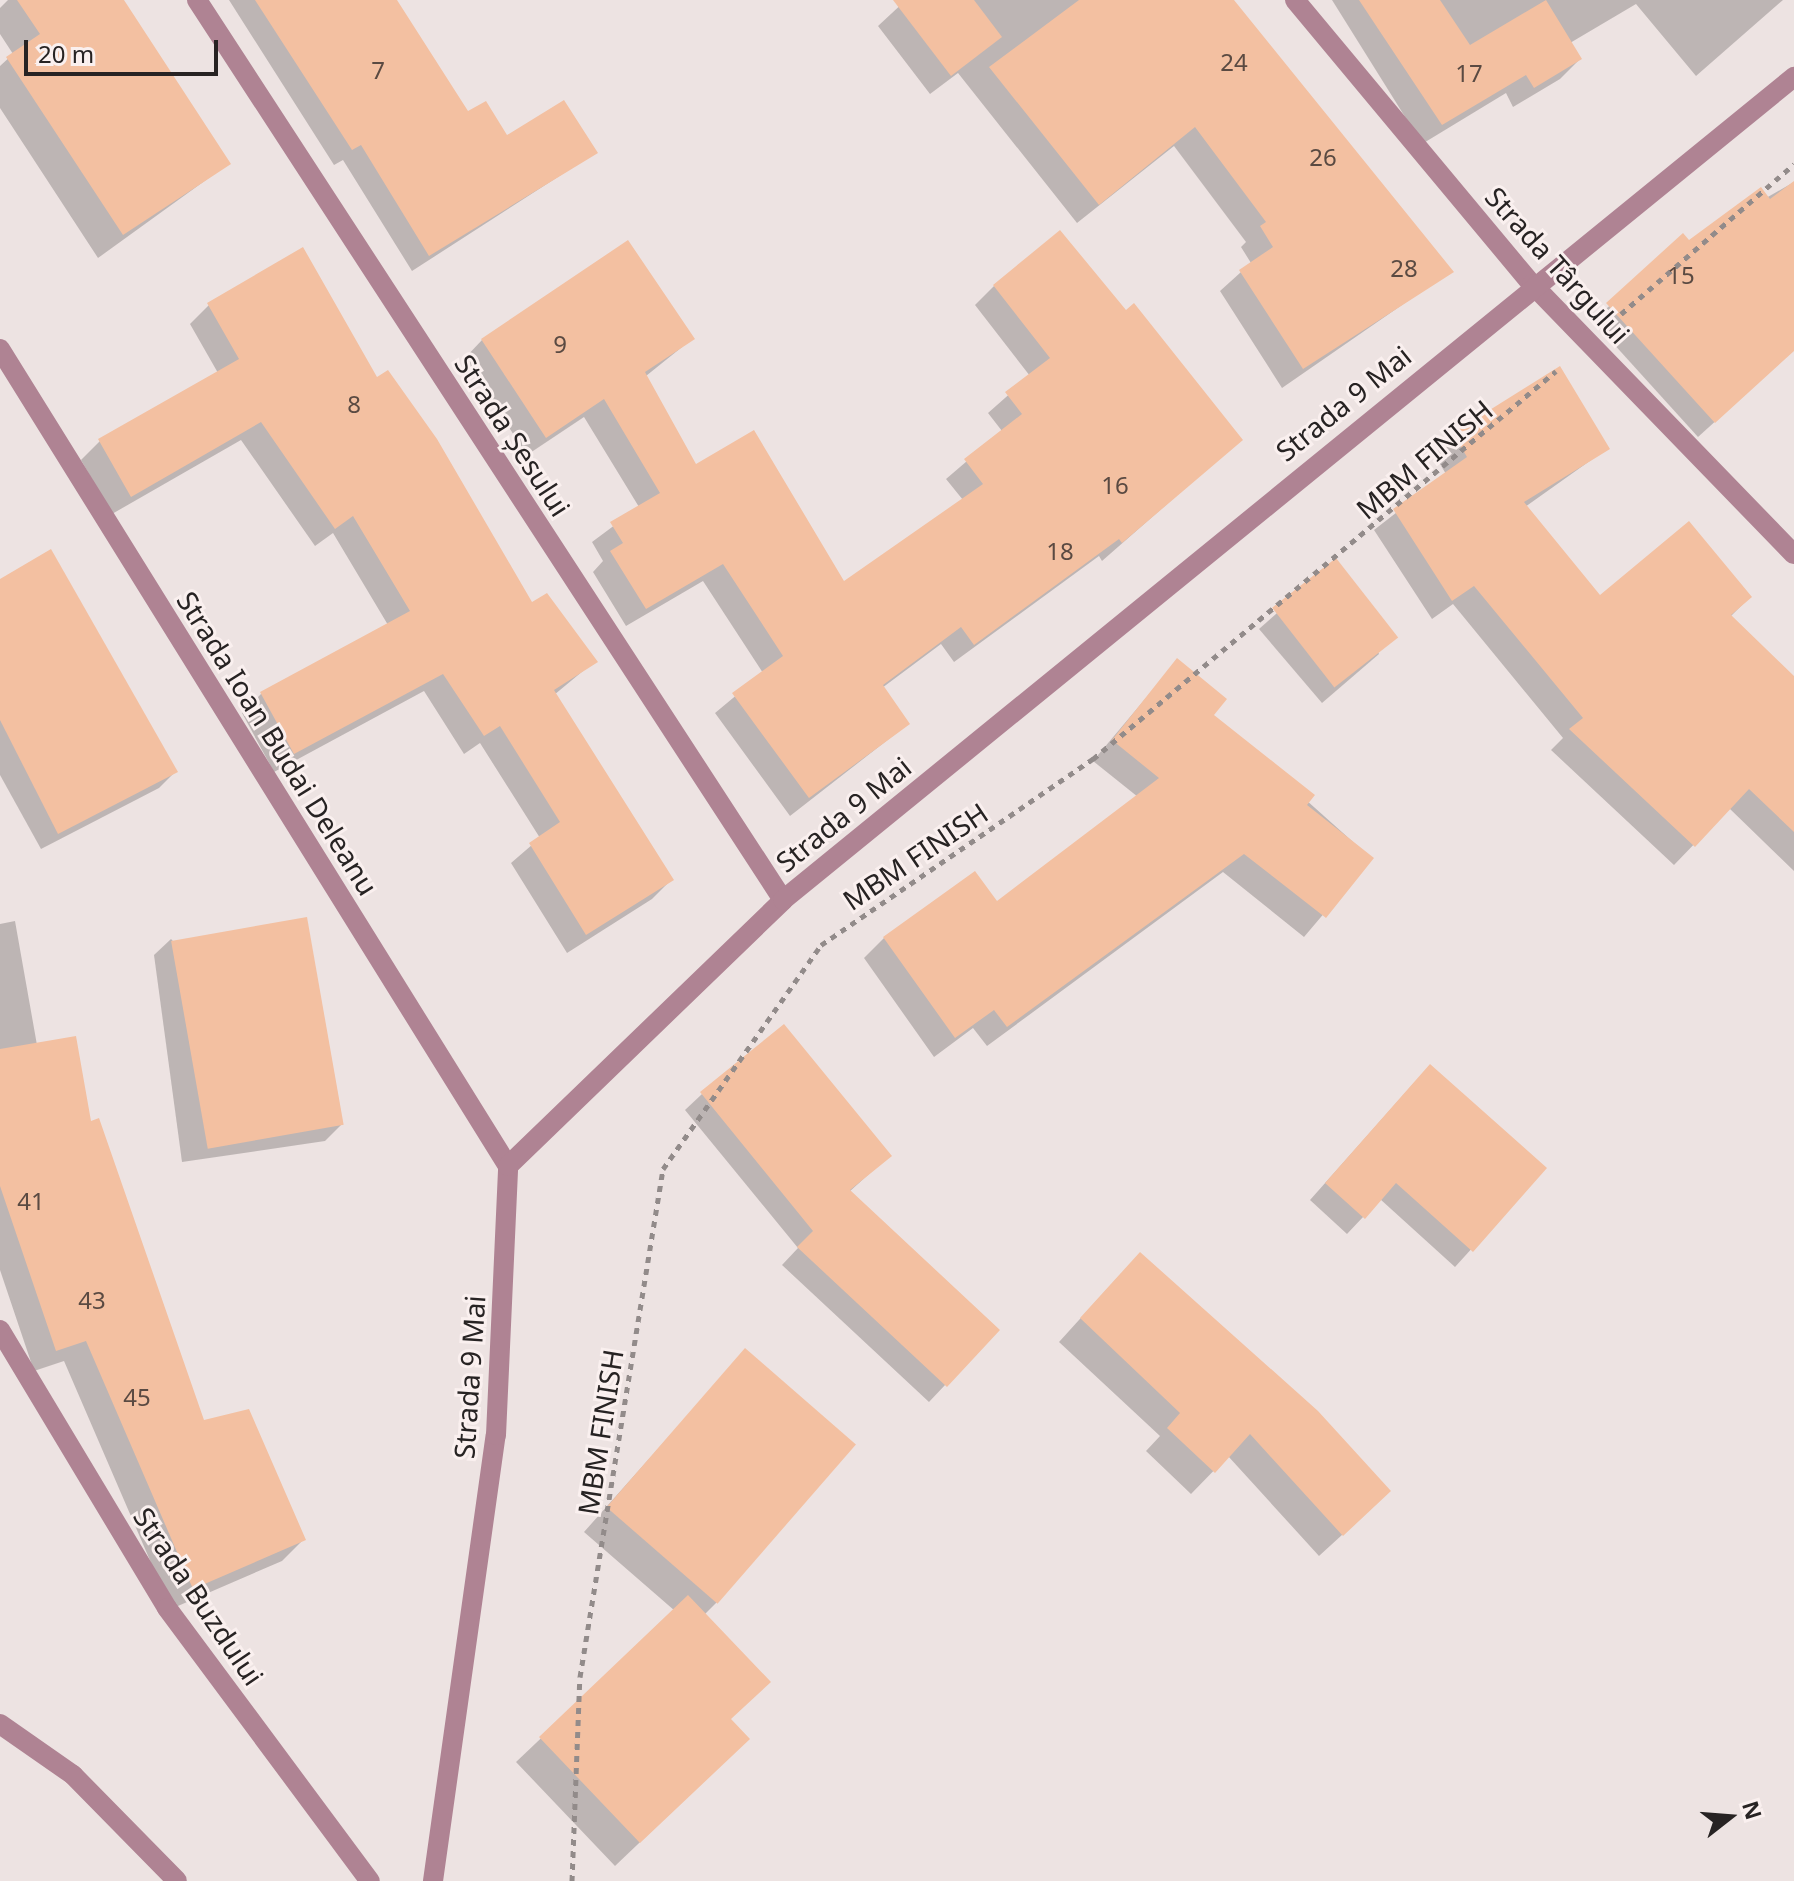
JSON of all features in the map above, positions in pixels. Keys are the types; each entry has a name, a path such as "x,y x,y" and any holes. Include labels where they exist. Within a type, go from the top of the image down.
{"street":[{"name":"Strada Șesului","path":"197,0 783,900"},
{"name":"Strada Târgului","path":"1295,0 1532,284 1794,554"},
{"name":"Strada 9 Mai","path":"433,1881 496,1435 508,1166 783,900 1532,284 1794,77"},
{"name":"Strada Ioan Budai Deleanu","path":"0,349 508,1166"},
{"name":"Strada Buzdului","path":"0,1330 167,1608 370,1881"},
{"path":"0,1724 73,1775 177,1881"}],"path":[{"path":"1607,326 1794,164"},
{"name":"MBM FINISH","path":"572,1881 580,1677 663,1169 821,945 1093,759 1560,367"}],"building":[{"path":"17,0 124,0 231,164 123,235 6,57 40,34"},
{"path":"255,0 397,0 468,111 486,101 507,135 564,100 598,153 429,256 361,145 352,150"},
{"path":"893,0 974,0 1002,37 951,76"},
{"path":"1079,0 1234,0 1454,272 1303,369 1239,270 1273,247 1260,226 1266,222 1195,127 1099,205 989,67"},
{"path":"1359,0 1440,0 1470,45 1546,0 1582,59 1534,88 1526,75 1442,125"},
{"path":"1794,181 1794,351 1715,423 1606,303 1683,233 1689,240 1761,187 1770,199"},
{"path":"1060,230 1126,310 1134,303 1243,440 1122,543 1119,539 974,645 961,627 883,685 910,724 809,798 732,693 783,656 723,564 646,609 610,551 623,543 610,522 660,493 604,399 546,438 481,339 628,240 695,339 645,372 696,464 754,430 844,581 983,484 964,459 1022,414 1005,392 1050,358 993,285"},
{"path":"303,247 377,377 388,370 437,439 532,602 547,593 598,662 554,690 674,880 586,935 529,843 560,822 500,726 484,736 443,674 294,754 260,692 410,611 353,516 335,529 261,422 131,497 98,439 239,359 207,303"},
{"path":"1560,366 1610,449 1524,502 1600,595 1689,521 1752,597 1731,615 1794,676 1794,832 1749,789 1695,847 1569,729 1583,718 1474,586 1452,601 1393,509 1467,457 1453,433"},
{"path":"51,549 178,772 58,834 0,720 0,579"},
{"path":"1336,558 1398,638 1334,687 1272,608"},
{"path":"1177,658 1227,699 1214,715 1315,795 1307,805 1374,858 1326,918 1244,854 1007,1027 994,1010 955,1038 883,937 975,871 997,901 1159,778 1112,740"},
{"path":"307,917 344,1125 208,1149 171,941"},
{"path":"784,1024 892,1156 850,1190 1000,1330 947,1387 797,1247 813,1231 700,1092"},
{"path":"76,1036 91,1121 99,1118 204,1420 249,1409 306,1540 193,1589 86,1341 56,1351 0,1186 0,1049"},
{"path":"1430,1064 1547,1168 1473,1252 1396,1183 1365,1219 1325,1183"},
{"path":"1140,1252 1318,1411 1391,1491 1343,1536 1250,1434 1215,1473 1167,1428 1180,1413 1080,1318"},
{"path":"745,1348 856,1444 718,1604 607,1507"},
{"path":"688,1595 771,1682 731,1719 750,1739 640,1843 539,1737"}]}
